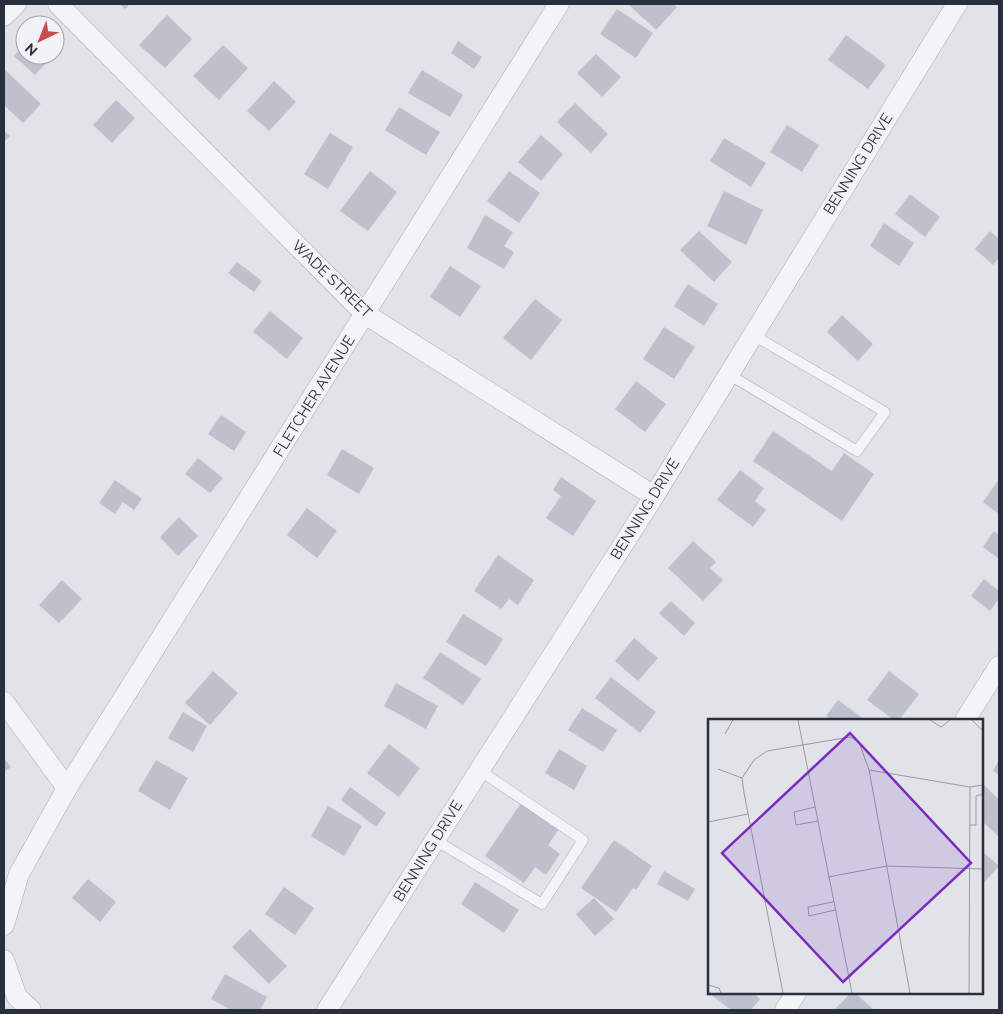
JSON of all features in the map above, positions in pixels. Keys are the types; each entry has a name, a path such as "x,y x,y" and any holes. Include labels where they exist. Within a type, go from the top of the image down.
{"street":[{"path":"4,16 16,4"},
{"name":"WADE STREET","path":"58,4 366,314 654,496"},
{"name":"FLETCHER AVENUE","path":"4,925 19,874 66,788 366,314 559,4"},
{"name":"BENNING DRIVE","path":"327,1010 654,496 957,4"},
{"path":"967,719 999,666"},
{"path":"4,702 66,788"},
{"path":"4,960 17,997 31,1010"},
{"path":"785,1010 795,994"}],"lane":[{"path":"728,374 857,451 885,412 753,335"},
{"path":"435,840 542,904 583,840 479,770"}],"building":[{"path":"119,4 130,4 125,9"},
{"path":"628,4 673,4 677,7 656,30"},
{"path":"617,9 653,33 636,58 600,34"},
{"path":"167,15 192,39 165,68 139,45"},
{"path":"846,35 886,65 868,89 828,60"},
{"path":"458,41 482,57 474,69 451,53"},
{"path":"223,45 248,68 219,100 193,76"},
{"path":"596,54 621,77 602,97 577,73"},
{"path":"24,65 44,65 35,75"},
{"path":"4,69 41,104 23,123 4,105"},
{"path":"422,70 463,95 450,117 408,93"},
{"path":"274,81 296,102 269,131 247,111"},
{"path":"116,100 135,118 112,143 93,125"},
{"path":"575,103 608,134 591,153 557,122"},
{"path":"399,107 440,132 426,155 385,130"},
{"path":"787,125 819,145 802,172 770,152"},
{"path":"4,131 10,136 4,142"},
{"path":"330,133 353,147 328,189 304,174"},
{"path":"541,135 563,154 541,181 518,162"},
{"path":"724,138 766,163 751,187 710,161"},
{"path":"370,171 397,192 368,231 340,211"},
{"path":"509,171 540,193 519,223 487,201"},
{"path":"724,191 763,210 746,245 707,226"},
{"path":"910,194 940,217 925,237 895,214"},
{"path":"485,215 513,232 504,246 514,252 504,269 467,248"},
{"path":"884,223 914,243 899,266 870,246"},
{"path":"699,231 732,262 714,282 680,250"},
{"path":"990,231 999,239 999,258 993,265 975,249"},
{"path":"237,262 262,281 254,292 228,273"},
{"path":"450,266 481,286 460,317 430,297"},
{"path":"688,284 718,304 704,326 674,306"},
{"path":"535,299 562,320 531,360 503,338"},
{"path":"270,311 303,338 287,359 253,332"},
{"path":"842,315 873,344 858,361 827,332"},
{"path":"664,327 695,347 674,379 643,359"},
{"path":"636,381 666,404 645,432 615,409"},
{"path":"221,415 246,432 234,451 208,434"},
{"path":"773,431 832,471 844,453 874,474 842,521 753,461"},
{"path":"342,449 374,468 359,494 327,475"},
{"path":"198,458 223,478 210,493 185,474"},
{"path":"740,470 764,488 755,501 766,510 753,527 717,500"},
{"path":"561,477 596,501 573,536 546,518 561,496 553,490"},
{"path":"999,479 999,514 983,502"},
{"path":"115,480 142,499 134,510 123,502 115,514 99,503"},
{"path":"307,508 337,531 317,558 287,535"},
{"path":"179,517 198,536 178,556 160,537"},
{"path":"994,531 999,535 999,559 983,547"},
{"path":"693,541 716,562 710,568 723,580 703,601 668,568"},
{"path":"498,555 534,580 518,605 509,599 501,609 474,591"},
{"path":"984,579 999,591 999,599 990,611 971,596"},
{"path":"62,580 82,599 59,623 39,605"},
{"path":"671,601 695,623 684,636 659,613"},
{"path":"463,614 503,639 486,666 446,642"},
{"path":"634,638 658,658 638,681 615,661"},
{"path":"440,652 481,679 463,705 423,678"},
{"path":"213,671 238,693 210,725 185,703"},
{"path":"889,671 919,694 900,719 893,719 867,700"},
{"path":"611,677 656,712 640,733 595,698"},
{"path":"396,683 438,706 426,729 384,706"},
{"path":"838,700 864,719 830,719 826,716"},
{"path":"582,708 617,730 603,752 568,730"},
{"path":"183,712 207,726 193,752 168,738"},
{"path":"389,744 420,768 399,797 367,773"},
{"path":"559,749 587,766 574,790 545,773"},
{"path":"4,758 11,767 4,772"},
{"path":"156,760 188,778 170,810 138,791"},
{"path":"999,760 999,775 993,771"},
{"path":"983,786 999,800 999,837 983,822"},
{"path":"350,787 386,813 376,827 341,800"},
{"path":"521,803 559,829 548,845 560,854 546,875 535,867 524,883 485,856"},
{"path":"328,806 362,826 344,856 311,836"},
{"path":"614,840 652,866 636,890 633,888 616,912 581,888"},
{"path":"983,852 999,866 983,884"},
{"path":"664,871 695,889 688,901 657,884"},
{"path":"88,879 116,902 100,922 72,898"},
{"path":"475,882 519,910 504,933 461,904"},
{"path":"284,887 314,908 295,935 265,914"},
{"path":"594,898 614,919 595,936 576,914"},
{"path":"250,929 287,966 269,984 232,947"},
{"path":"225,974 267,997 260,1010 231,1010 211,999"},
{"path":"710,994 754,994 760,999 751,1010 731,1010"},
{"path":"850,994 856,994 874,1010 837,1010 835,1009"}]}
